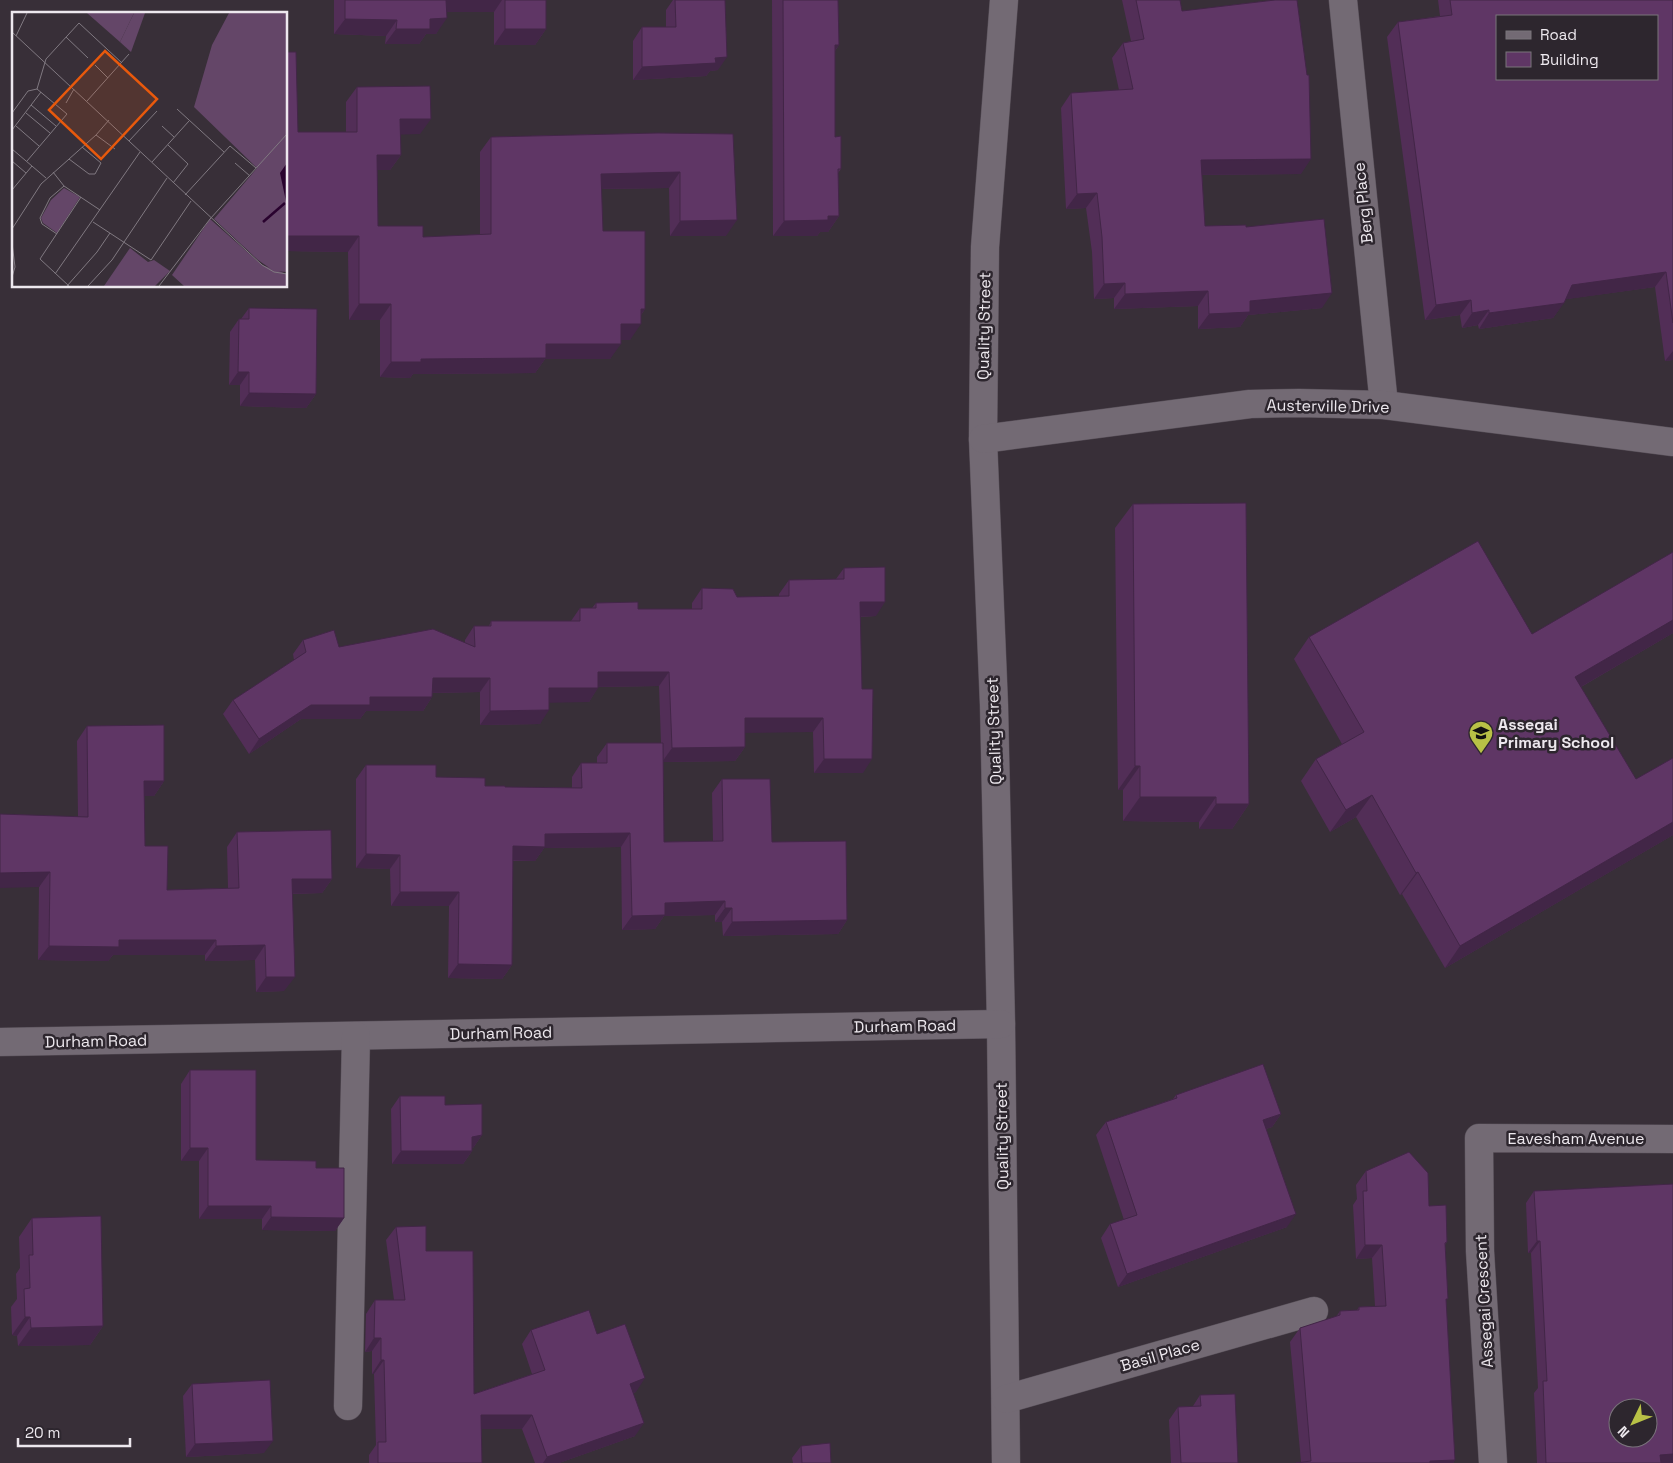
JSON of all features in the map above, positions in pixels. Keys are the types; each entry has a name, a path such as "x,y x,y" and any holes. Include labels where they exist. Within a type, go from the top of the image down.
{"street":[{"name":"Quality Street","path":"1004,0 985,247 983,439 994,705 1001,1024 1006,1463"},
{"name":"Berg Place","path":"1343,0 1384,405"},
{"name":"Austerville Drive","path":"983,439 1250,404 1299,403 1384,405 1673,442"},
{"name":"Durham Road","path":"0,1042 1001,1024"},
{"path":"348,1406 356,1036"},
{"name":"Eavesham Avenue","path":"1479,1138 1673,1139"},
{"name":"Assegai Crescent","path":"1479,1138 1480,1251 1493,1463"},
{"name":"Basil Place","path":"1006,1399 1314,1311"}],"building":[{"path":"345,0 446,0 447,18 430,19 430,29 396,29 397,20 345,19"},
{"path":"505,0 546,0 546,29 505,29"},
{"path":"675,0 725,0 727,57 715,58 716,63 642,67 642,27 676,27"},
{"path":"783,0 838,0 839,45 835,45 835,137 841,136 841,169 838,169 839,216 828,216 828,220 784,221"},
{"path":"1136,0 1180,0 1182,11 1275,0 1297,0 1307,75 1309,75 1311,159 1201,160 1205,226 1246,225 1246,227 1324,219 1332,293 1250,301 1250,312 1209,314 1208,291 1125,294 1125,283 1104,284 1102,237 1097,193 1077,194 1071,93 1133,89 1123,43 1144,39"},
{"path":"1450,0 1673,0 1673,323 1666,272 1572,285 1564,303 1489,313 1489,310 1472,313 1471,300 1436,305 1398,22 1452,15"},
{"path":"288,52 296,52 298,132 357,132 357,87 430,86 431,119 400,119 401,155 377,155 378,226 423,226 423,237 491,234 491,137 658,133 733,134 737,220 680,221 680,172 601,174 603,231 645,231 645,309 641,309 641,324 621,324 621,344 546,344 546,358 421,359 421,362 391,362 391,304 359,304 359,236 288,236"},
{"path":"249,308 317,309 316,394 249,393 249,372 238,372 239,319 249,319"},
{"path":"1246,503 1249,804 1216,804 1216,797 1140,797 1140,766 1135,766 1133,504"},
{"path":"1478,541 1532,634 1673,552 1673,620 1575,677 1636,779 1673,758 1673,822 1460,946 1372,795 1346,810 1316,759 1364,732 1309,637"},
{"path":"885,567 885,602 860,602 862,689 873,689 872,759 824,759 823,718 745,718 745,747 672,748 669,672 598,672 598,688 549,688 549,710 490,711 490,678 433,678 432,697 370,697 370,705 311,705 259,739 233,700 306,652 303,640 334,630 339,647 433,629 475,647 474,626 491,626 491,621 580,621 580,608 596,608 596,603 638,602 638,609 702,609 702,588 733,589 737,597 789,596 789,580 844,579 844,568"},
{"path":"164,725 164,781 144,781 145,846 168,846 167,890 239,888 237,832 331,830 332,879 292,879 295,977 266,977 265,945 216,946 216,940 119,940 119,947 49,946 50,872 0,873 0,814 88,817 87,726"},
{"path":"607,743 663,743 664,842 723,841 722,779 770,779 772,842 846,841 847,920 732,922 732,908 725,908 725,901 665,903 665,915 632,916 630,833 545,834 545,847 513,846 512,965 458,964 459,892 400,892 400,855 366,854 366,765 436,765 436,777 485,778 485,786 582,788 581,763 607,763"},
{"path":"1263,1064 1281,1114 1263,1120 1296,1214 1127,1274 1110,1224 1137,1215 1106,1122 1177,1098 1176,1095"},
{"path":"190,1070 256,1070 256,1160 316,1161 316,1168 344,1168 344,1218 271,1217 271,1206 208,1206 208,1148 190,1148"},
{"path":"400,1096 445,1096 445,1105 482,1104 482,1135 472,1137 472,1151 401,1151"},
{"path":"1409,1152 1428,1173 1429,1206 1446,1205 1447,1242 1445,1243 1448,1299 1446,1299 1455,1460 1430,1461 1430,1463 1296,1463 1311,1461 1300,1328 1340,1315 1340,1311 1359,1310 1359,1307 1386,1306 1382,1245 1365,1245 1363,1191 1367,1191 1366,1171"},
{"path":"1673,1184 1673,1454 1660,1455 1661,1463 1546,1463 1543,1381 1547,1381 1540,1241 1537,1241 1534,1191"},
{"path":"101,1216 103,1326 31,1328 30,1317 25,1317 24,1289 30,1288 29,1255 33,1255 32,1218"},
{"path":"426,1226 426,1251 473,1251 474,1394 545,1370 531,1330 589,1310 597,1334 625,1324 645,1378 630,1384 644,1423 547,1457 532,1415 481,1415 482,1463 378,1463 378,1442 386,1442 384,1360 381,1360 381,1338 374,1338 375,1300 405,1300 396,1227"},
{"path":"270,1380 273,1441 195,1444 192,1384"},
{"path":"1235,1394 1238,1463 1181,1463 1178,1407 1201,1406 1200,1395"},
{"path":"830,1443 831,1463 802,1463 801,1446"}],"place":[{"name":"Assegai Primary School","path":"1481,754"}]}
